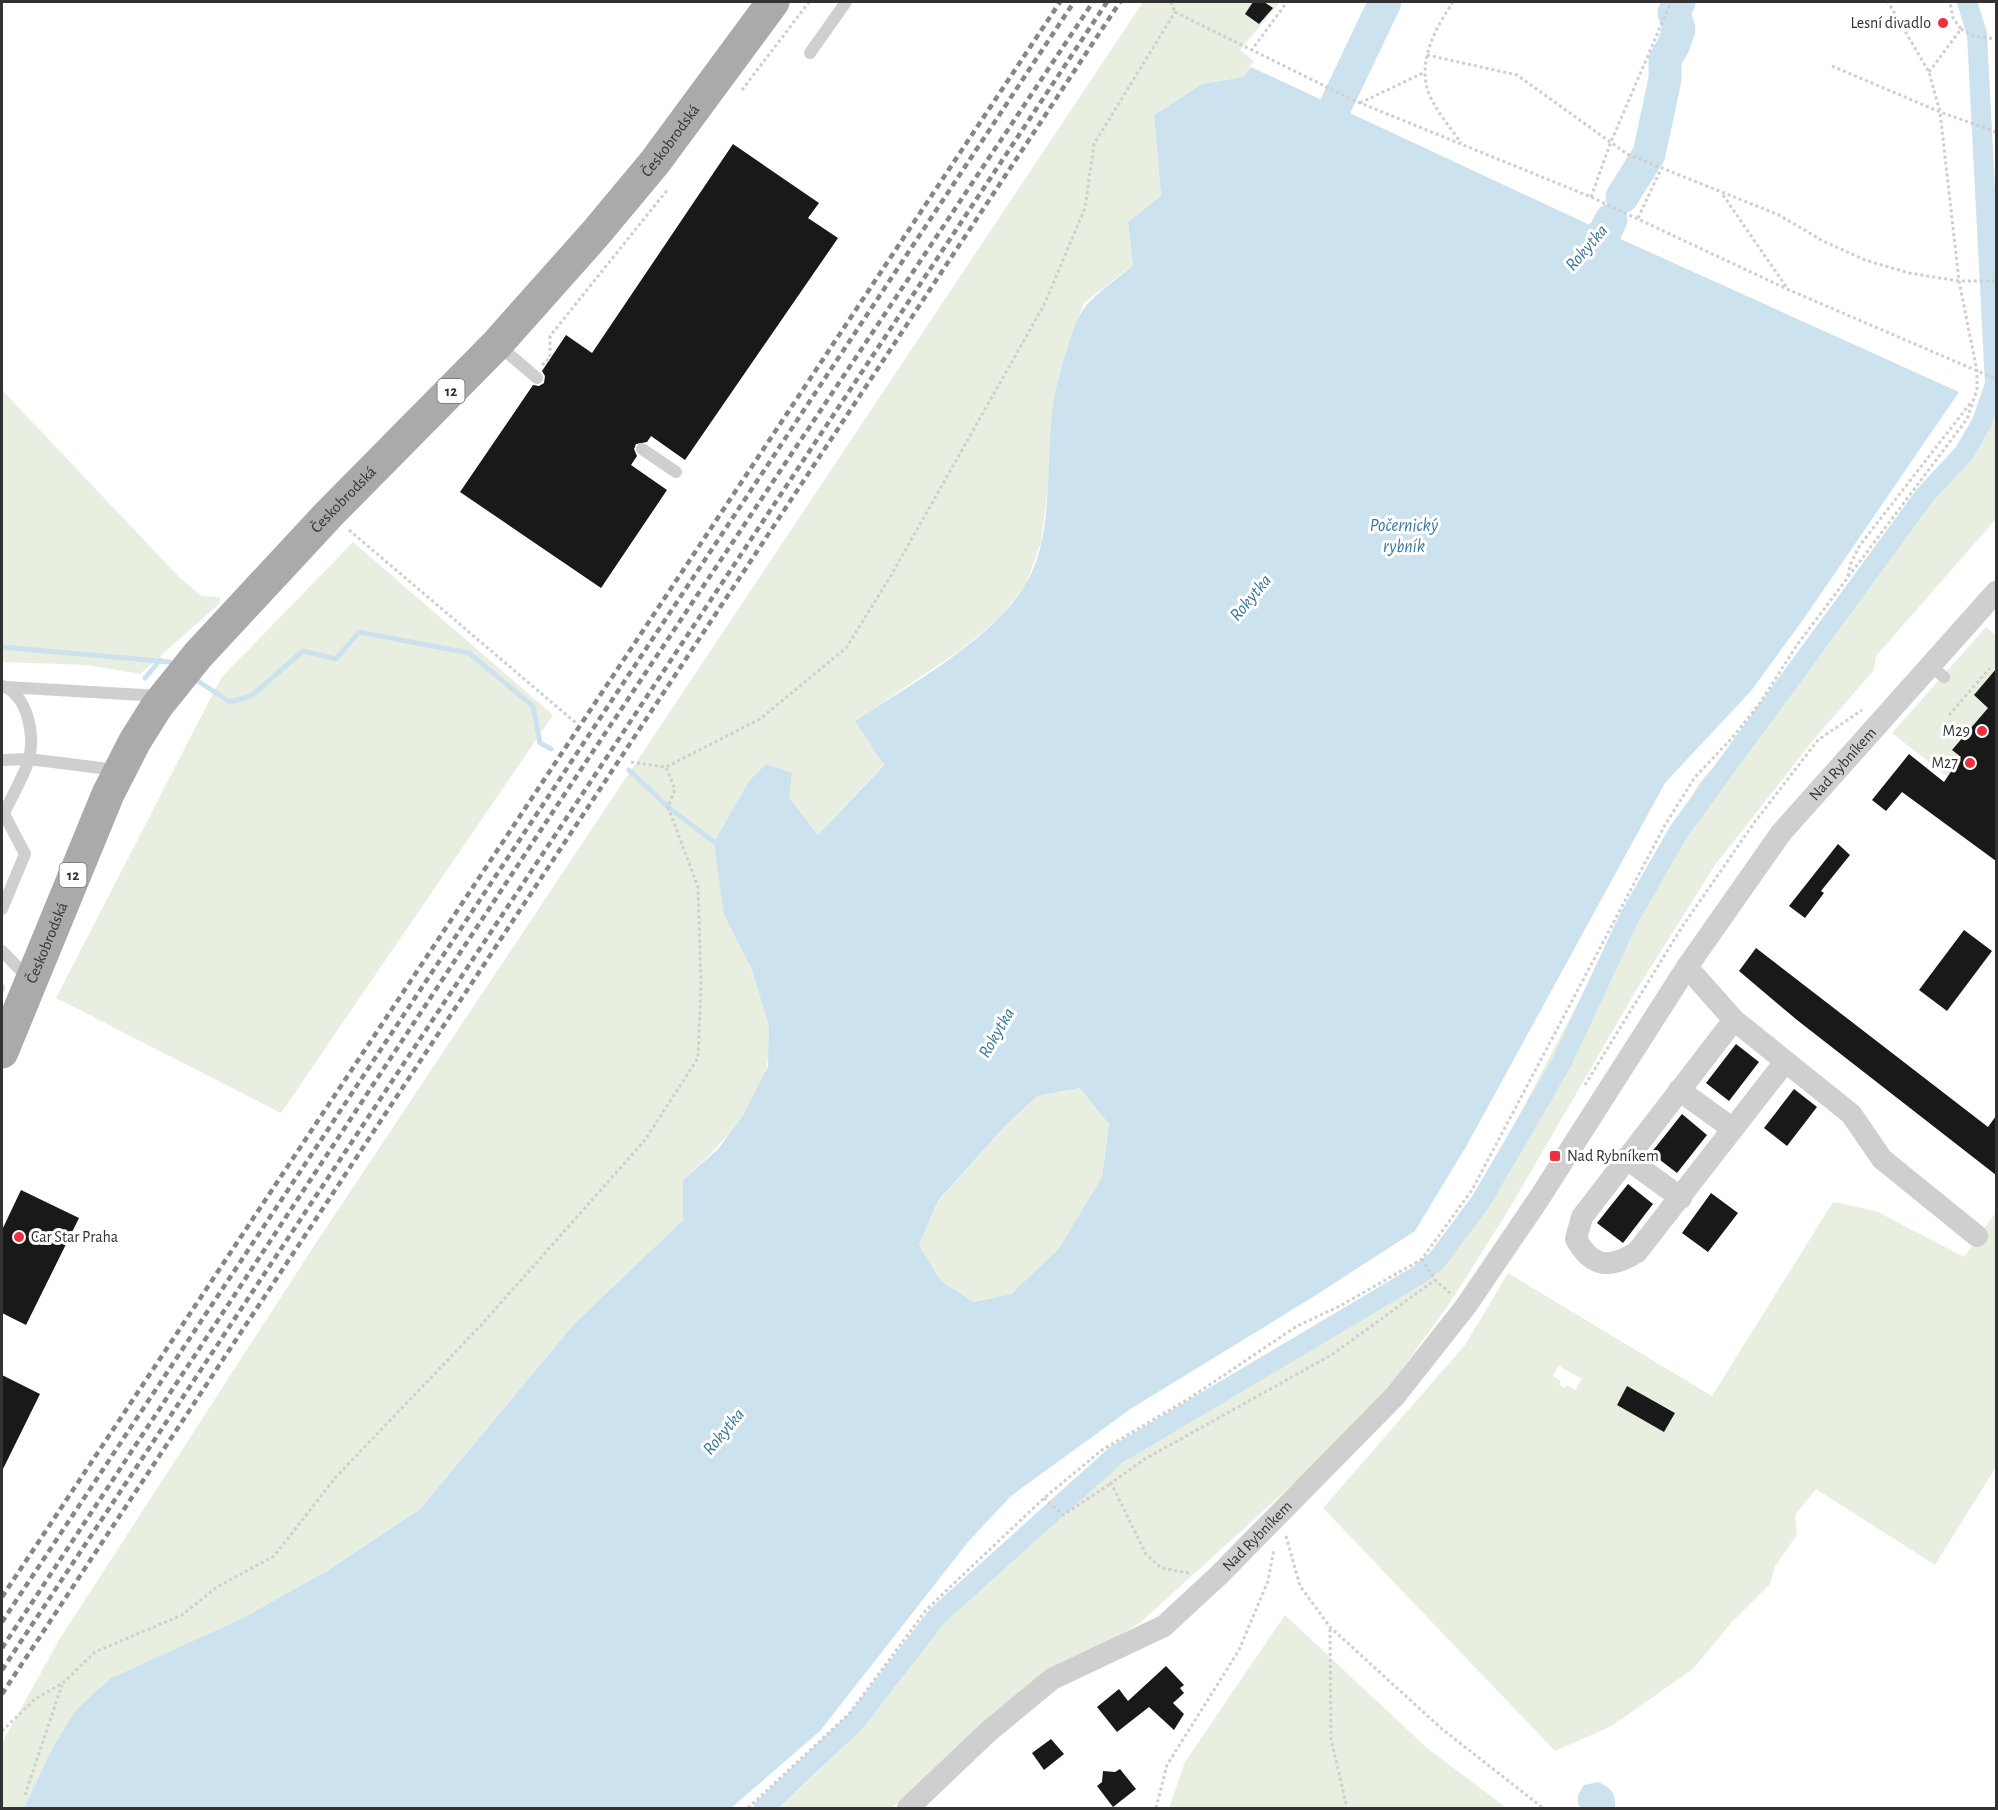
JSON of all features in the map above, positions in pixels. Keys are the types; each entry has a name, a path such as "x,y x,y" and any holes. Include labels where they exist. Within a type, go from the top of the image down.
{"main road":[{"name":"Českobrodská","path":"2,1052 118,770 165,696 198,655 329,514 497,344 595,234 655,162 773,2"}],"street":[{"name":"Nad Rybníkem","path":"908,1809 988,1732 1052,1679 1164,1626 1220,1575 1395,1396 1466,1306 1538,1200 1687,966 1780,833 1937,671 1996,592"},
{"path":"1687,966 1734,1020 1851,1114 1882,1159 1977,1236"},
{"path":"1734,1020 1582,1217 1576,1239 1584,1254 1602,1264 1620,1263 1637,1252 1785,1062"},
{"path":"1679,1090 1733,1129"},
{"path":"1626,1158 1681,1198"}],"lane":[{"path":"810,53 846,2"},
{"path":"497,344 537,378"},
{"path":"642,448 676,472"},
{"path":"4,687 165,696"},
{"path":"2,909 25,854 2,816 29,759 30,728 22,702 4,687"},
{"path":"2,760 29,759 118,770"},
{"path":"2,951 30,980"}],"path":[{"path":"1171,2 1174,12 1353,100 1591,197 1788,289 1996,379"},
{"path":"1251,51 1287,2"},
{"path":"1453,2 1439,22 1427,55 1425,72 1428,90 1462,145"},
{"path":"1591,197 1610,144 1671,2"},
{"path":"748,1809 849,1714 927,1609 1044,1498 1102,1450 1190,1398 1297,1326 1340,1306 1422,1259 1472,1190 1654,846 1695,777 1760,703 1797,645 1959,430 1974,399 1977,371 1959,281 1940,112 1929,72 1888,2"},
{"path":"1950,2 1953,18 1961,29 1974,36 1996,38"},
{"path":"631,762 666,767 760,719 846,648 889,579 1044,305 1085,208 1094,144 1174,12"},
{"path":"1929,72 1961,29"},
{"path":"1427,55 1517,75 1627,154 1779,215 1823,241 1866,260 1908,273 1959,281 1996,281"},
{"path":"1832,66 1940,112 1996,132"},
{"path":"1360,103 1425,72"},
{"path":"1638,218 1661,168"},
{"path":"1722,194 1788,289"},
{"path":"1848,578 1850,565 1860,545 1974,399"},
{"path":"329,514 576,723"},
{"path":"1949,715 1990,668"},
{"path":"2,1731 36,1699 63,1683 95,1652 182,1615 217,1587 274,1556 335,1478 484,1322 645,1140 698,1058 701,985 698,887 668,807 675,789 666,767"},
{"path":"1044,1498 1063,1515 1145,1459 1334,1354 1435,1280 1422,1259"},
{"path":"1111,1483 1146,1554 1161,1568 1175,1572 1220,1575"},
{"path":"1280,1514 1300,1586 1330,1627 1442,1730 1543,1809"},
{"path":"1156,1809 1167,1765 1239,1650 1268,1581 1280,1514"},
{"path":"1330,1627 1331,1739 1347,1809"},
{"path":"25,1795 63,1683"}],"green space":[{"path":"1143,2 1280,2 1240,50 1254,61 1243,77 1202,84 1154,115 1161,196 1128,222 1133,265 1084,303 1072,334 1059,374 1051,424 1050,474 1041,542 1026,584 999,618 962,649 855,721 884,764 818,835 789,797 724,915 751,969 762,998 769,1026 770,1049 757,1092 745,1112 715,1149 683,1180 683,1220 574,1324 420,1509 330,1569 243,1618 111,1678 52,1749 24,1808 2,1808 2,1743 59,1640 312,1249"},
{"path":"2,390 179,577 202,596 220,597 219,604 140,674 88,665 2,662"},
{"path":"1996,395 1996,519 1876,656 1874,670 1811,743 1715,865 1637,989 1508,1211 1451,1301 1370,1414 1141,1622 1118,1636 929,1775 892,1808 779,1808 825,1765 889,1695 924,1643 938,1615 969,1600 1080,1492 1263,1368 1385,1295 1432,1258 1478,1194 1627,909 1699,783 1838,626 1972,448"},
{"path":"353,542 553,715 281,1113 56,998 221,678"},
{"path":"1986,627 1996,635 1996,815 1892,733"},
{"path":"1081,1088 1109,1124 1102,1177 1058,1251 1011,1294 974,1302 941,1281 919,1245 938,1202 1005,1126 1037,1096"},
{"path":"1833,1202 1876,1211 1964,1257 1996,1212 1996,1467 1935,1565 1816,1489 1795,1515 1797,1535 1775,1566 1770,1584 1731,1623 1693,1669 1610,1727 1555,1751 1323,1508 1465,1345 1508,1273 1712,1396","holes":["1559,1366 1582,1379 1575,1390 1567,1385 1564,1388 1559,1385 1561,1381 1553,1376","1627,1387 1675,1412 1665,1431 1617,1405"]},
{"path":"1285,1615 1427,1748 1507,1808 1169,1808 1185,1762"}],"water":[{"name":"Počernický rybník","path":"1251,67 1605,232 1959,392 1805,617 1751,691 1665,783 1467,1145 1415,1231 1313,1297 1132,1408 1011,1496 968,1542 820,1731 731,1808 24,1808 52,1749 76,1710 111,1678 243,1618 330,1569 420,1509 574,1324 683,1220 683,1180 718,1149 744,1114 768,1066 769,1026 752,970 724,915 714,842 750,780 766,764 792,773 789,797 818,835 884,765 855,721 924,677 970,643 1010,606 1025,585 1034,568 1044,529 1053,405 1072,333 1079,316 1090,301 1133,265 1128,222 1161,196 1154,115 1202,84 1243,77","holes":["1080,1088 1109,1124 1102,1177 1058,1250 1011,1294 974,1302 941,1281 919,1245 938,1201 1005,1126 1037,1096"]},
{"path":"1598,1782 1607,1786 1612,1792 1615,1798 1615,1808 1582,1808 1578,1805 1578,1795 1584,1785"}],"building":[{"path":"1253,2 1264,2 1273,8 1259,24 1245,14"},
{"path":"733,144 819,203 808,218 838,238 685,460 651,436 647,442 636,444 634,449 637,456 631,465 667,490 601,588 460,492 533,385 539,386 544,383 545,376 542,371 566,335 592,353"},
{"path":"1996,669 1996,861 1902,792 1886,811 1872,800 1909,754 1944,782 1961,757 1952,750 1988,708 1974,695"},
{"path":"1838,844 1850,855 1821,891 1824,893 1805,918 1789,906"},
{"path":"1964,930 1992,951 1947,1011 1919,990"},
{"path":"1756,948 1988,1127 1996,1116 1996,1175 1797,1020 1739,971"},
{"path":"1736,1044 1759,1062 1729,1101 1706,1083"},
{"path":"1794,1089 1817,1107 1787,1146 1764,1128"},
{"path":"1682,1114 1707,1135 1677,1173 1651,1153"},
{"path":"1628,1184 1653,1204 1623,1243 1597,1223"},
{"path":"21,1190 79,1218 26,1325 2,1313 2,1230"},
{"path":"1711,1193 1738,1213 1708,1252 1682,1233"},
{"path":"2,1375 40,1394 2,1471"},
{"path":"1627,1386 1675,1413 1664,1432 1617,1405"},
{"path":"1166,1666 1184,1685 1180,1688 1184,1693 1173,1703 1184,1714 1174,1730 1149,1707 1117,1732 1097,1707 1119,1689 1128,1701"},
{"path":"1051,1739 1064,1754 1044,1770 1032,1753"},
{"path":"1120,1769 1136,1789 1113,1807 1097,1786 1102,1782 1103,1771 1115,1772"}],"waterway":[{"path":"1327,150 1335,107 1385,2"},
{"name":"Rokytka","path":"1622,197 1649,154 1665,79 1665,60 1679,29 1674,13 1679,2"},
{"path":"764,1808 856,1721 938,1615 1116,1455 1417,1276 1437,1260 1481,1201 1562,1062 1629,918 1679,831 1925,495 1964,453 1982,422 1995,384 1977,34 1967,2"},
{"name":"Rokytka","path":"1574,263 1605,232 1611,220"},
{"path":"198,681 230,702 251,696 303,651 336,659 359,632 469,653 533,706 540,743 551,749"},
{"path":"2,647 170,662"},
{"path":"145,678 160,660"},
{"path":"629,770 668,807 714,842 720,844"}],"railway":[{"path":"2,1597 1060,2"},
{"path":"2,1622 1074,2"},
{"path":"2,1648 566,792 1093,2"},
{"path":"2,1670 1107,2"},
{"path":"2,1694 1120,2"}],"place":[{"name":"Lesní divadlo","path":"1943,23"},
{"name":"M29","path":"1982,731"},
{"name":"M27","path":"1970,763"},
{"name":"Nad Rybníkem","path":"1555,1156"},
{"name":"Car Star Praha","path":"19,1237"}]}
